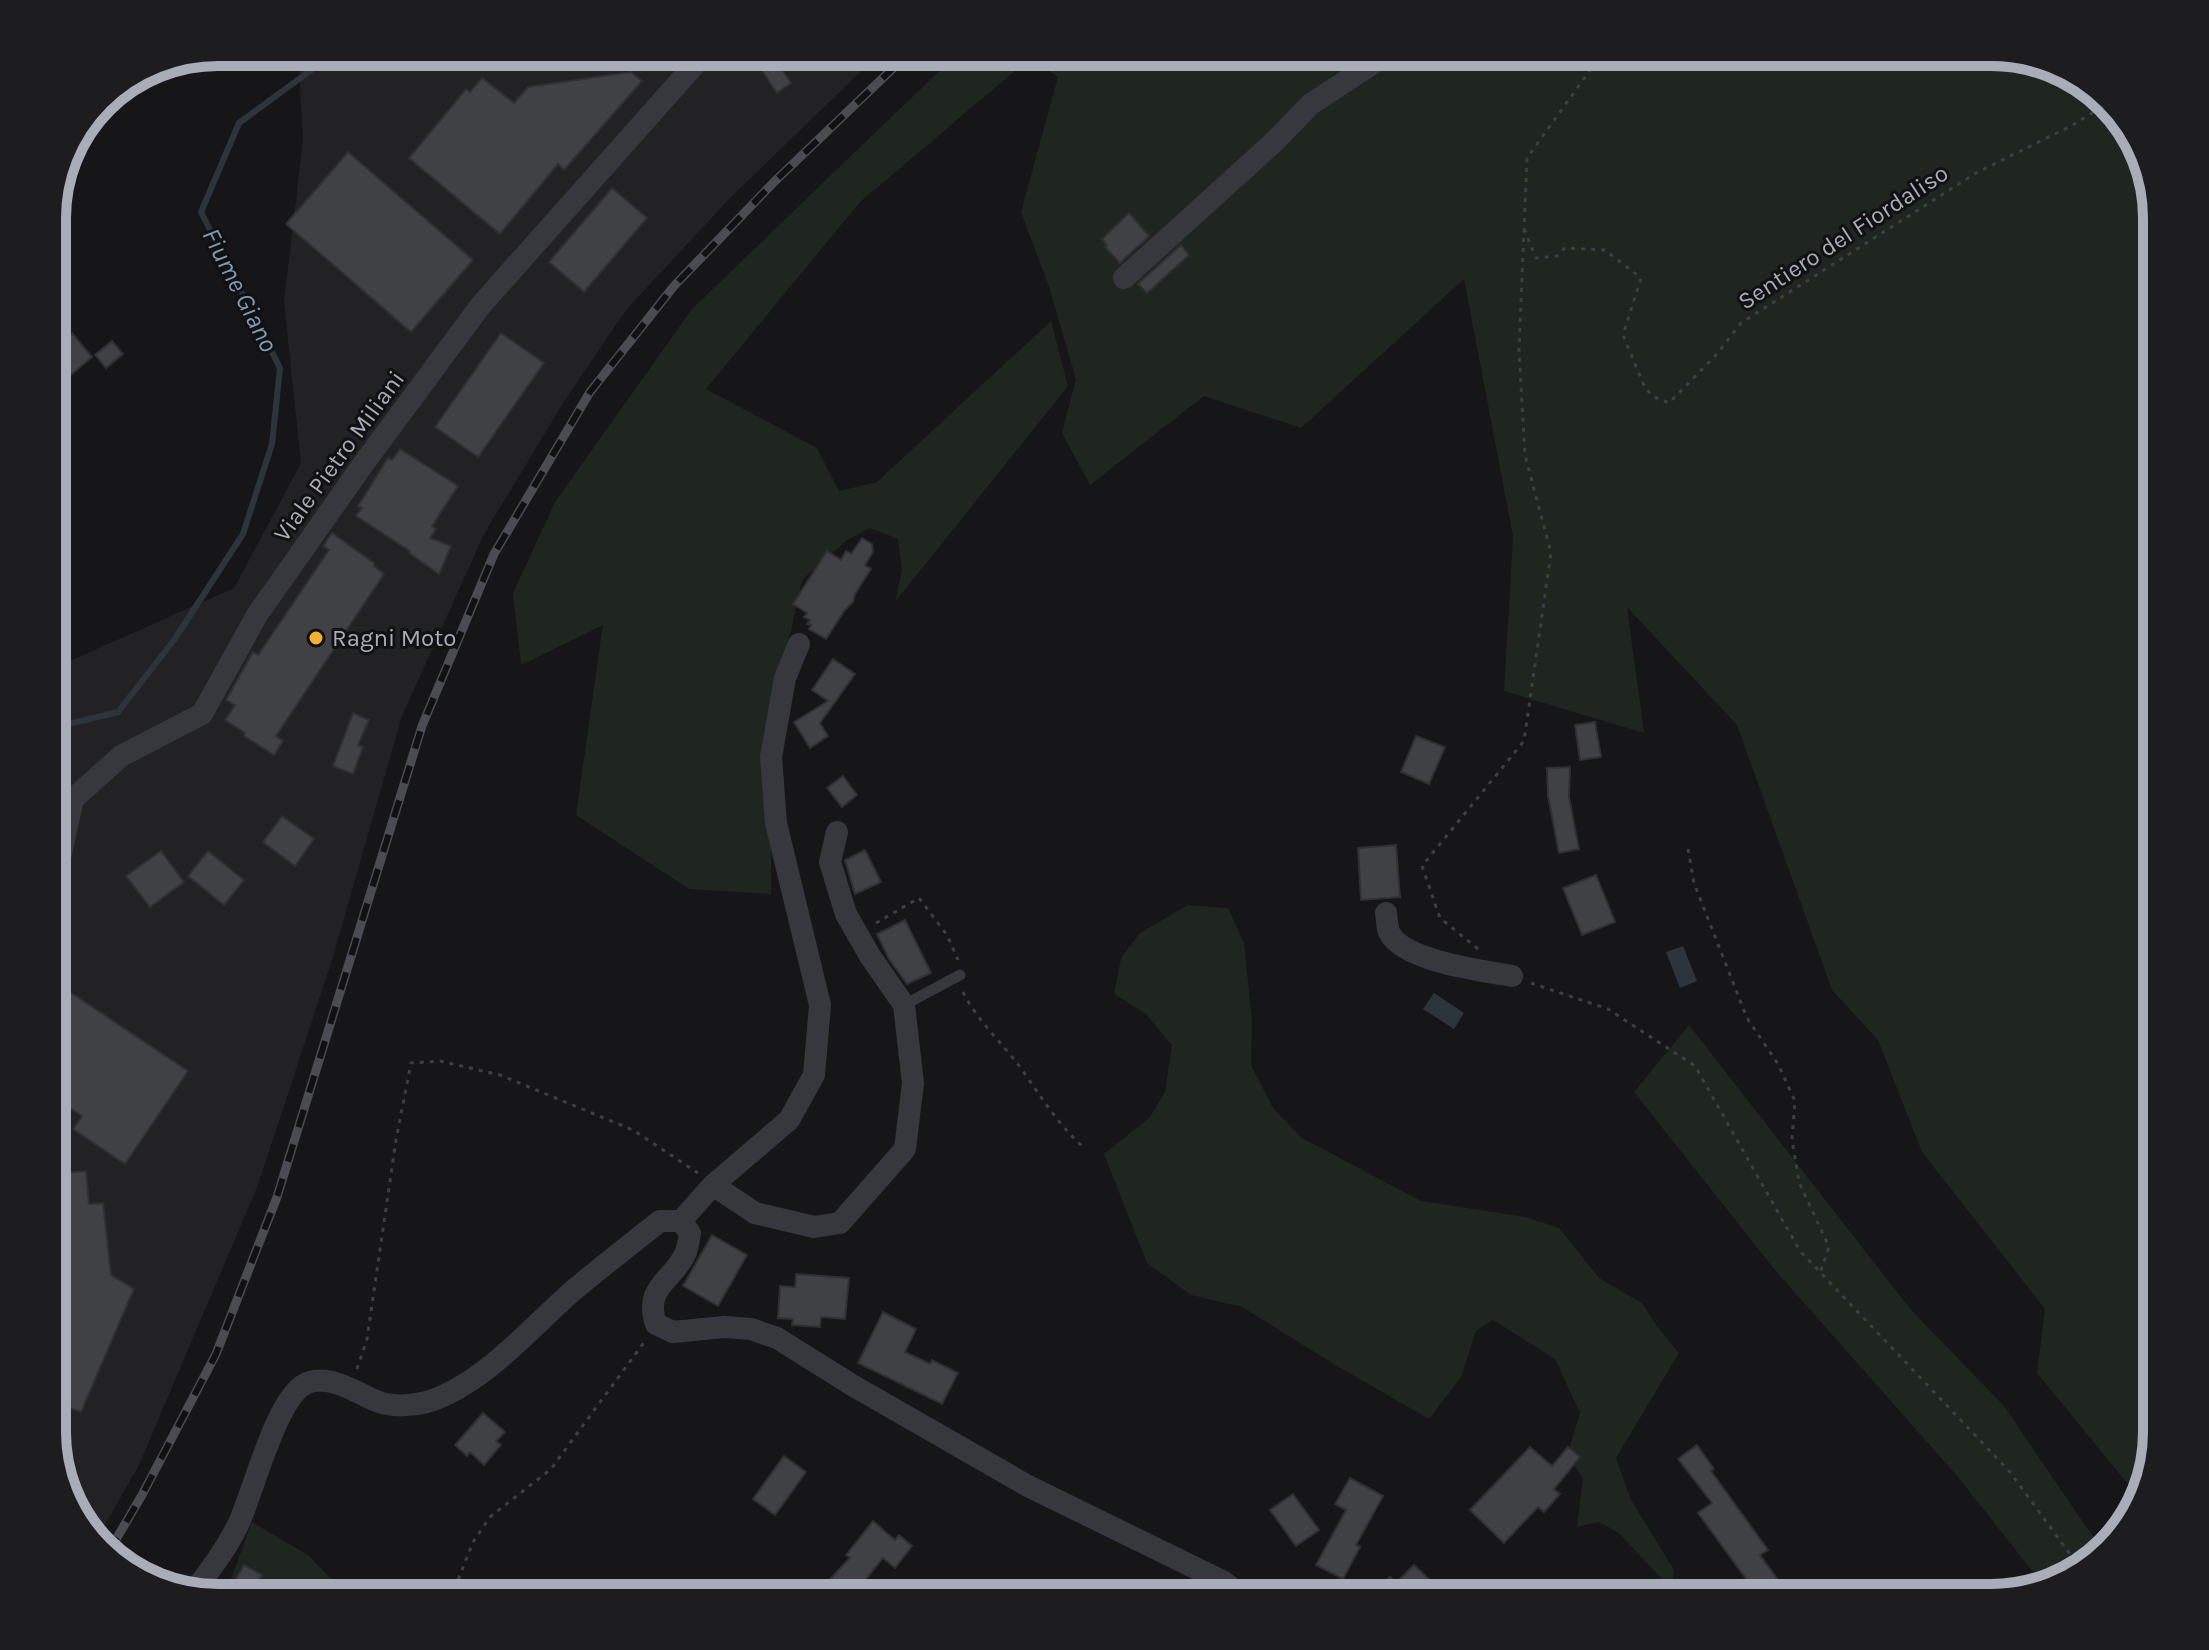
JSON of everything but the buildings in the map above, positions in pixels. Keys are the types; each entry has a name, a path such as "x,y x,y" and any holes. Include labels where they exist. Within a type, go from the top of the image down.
{"street":[{"name":"Viale Pietro Miliani","path":"66,831 73,799 121,756 202,714 257,615 481,305 694,66"},
{"path":"1124,278 1261,154 1311,104 1369,66"},
{"path":"200,1583 221,1557 239,1522 285,1403 305,1384 326,1381 380,1402 401,1405 427,1401 476,1377 576,1288 660,1221 681,1221 713,1185 789,1120 814,1075 820,1005 776,823 771,757 785,678 799,644"},
{"path":"713,1185 755,1213 814,1227 840,1223 905,1149 913,1083 904,1005 846,914 830,862 837,832"},
{"path":"1386,913 1389,934 1404,947 1441,964 1512,976"},
{"path":"681,1221 690,1233 686,1254 659,1286 651,1309 656,1324 673,1332 724,1327 751,1329 777,1338 1028,1486 1227,1584"}],"lane":[{"path":"904,1005 960,975"}],"path":[{"path":"1593,66 1527,158 1519,350 1525,455 1551,553 1524,741 1422,866 1440,918 1512,976 1608,1009 1695,1066 1800,1251 2010,1472 2074,1559"},
{"name":"Sentiero del Fiordaliso","path":"1524,229 1536,258 1557,256 1565,248 1605,250 1641,278 1623,335 1645,388 1654,397 1669,403 1717,354 1741,323 1976,173 2098,109"},
{"path":"1688,849 1694,883 1747,1018 1778,1064 1795,1101 1792,1140 1799,1182 1829,1247 1820,1273"},
{"path":"859,933 919,898 947,935 958,959 963,994 1065,1131 1082,1146"},
{"path":"350,1388 367,1339 396,1140 411,1063 440,1061 500,1075 633,1130 693,1168 713,1185"},
{"path":"456,1584 473,1542 490,1517 551,1469 656,1324"}],"shaded area":[{"path":"299,66 867,66 730,198 626,310 563,403 484,534 402,716 332,960 258,1185 139,1465 102,1530 86,1508 74,1481 66,1442 66,663 234,588 301,463 284,302 303,140"},
{"path":"944,66 1021,66 860,202 706,389 817,448 839,491 877,482 1051,321 1068,386 895,602 902,570 898,539 870,528 847,540 802,580 771,721 771,894 689,889 576,815 603,625 521,665 513,593 555,502 692,309"},
{"path":"1042,66 2001,66 2040,74 2076,92 2099,110 2117,133 2135,169 2143,218 2143,1432 2140,1462 2132,1489 2037,1373 2045,1309 1922,1152 1878,1040 1832,990 1737,725 1627,607 1644,733 1504,691 1513,536 1464,279 1301,428 1204,396 1090,485 1062,433 1076,379 1049,287 1021,212 1058,77"},
{"path":"1188,905 1228,908 1244,943 1252,1022 1251,1065 1273,1108 1302,1138 1421,1201 1526,1217 1559,1228 1599,1278 1642,1303 1679,1353 1616,1458 1631,1500 1674,1570 1673,1584 1666,1584 1619,1533 1599,1522 1577,1527 1583,1478 1567,1455 1580,1413 1555,1359 1493,1320 1476,1331 1461,1377 1429,1419 1242,1307 1191,1295 1147,1263 1104,1154 1150,1117 1165,1092 1172,1045 1146,1014 1114,994 1121,958 1140,933"},
{"path":"1683,946 1697,981 1680,988 1666,952"},
{"path":"1434,993 1464,1013 1454,1029 1423,1009"},
{"path":"1689,1025 1911,1310 2004,1406 2097,1542 2076,1558 2037,1577 1958,1477 1775,1270 1634,1092"},
{"path":"252,1522 308,1555 336,1584 229,1584"}],"waterway":[{"name":"Fiume Giano","path":"66,725 118,712 174,640 243,534 272,444 280,368 201,212 239,123 317,66"}],"railway":[{"path":"114,1542 216,1354 277,1197 422,726 494,554 590,392 674,286 774,182 895,66"}],"place":[{"name":"Ragni Moto","path":"316,638"}]}
